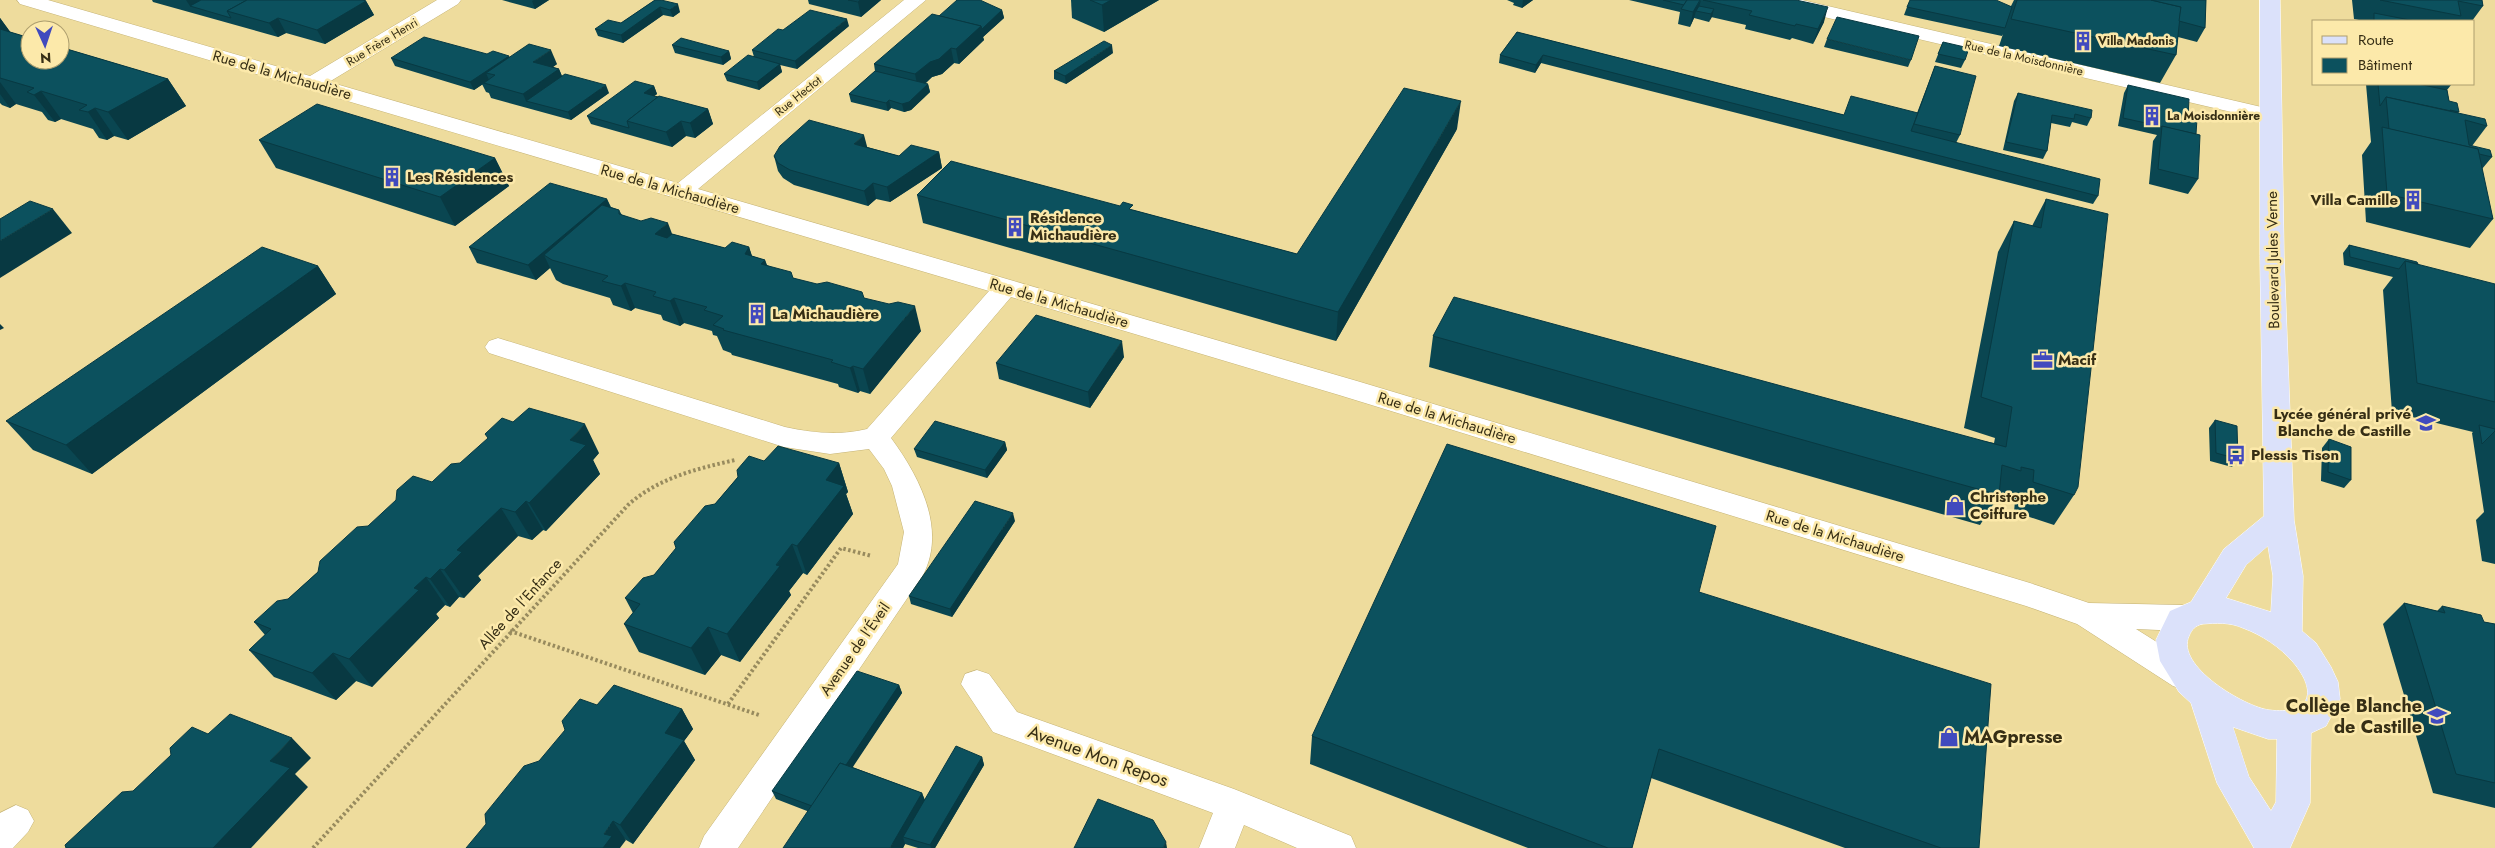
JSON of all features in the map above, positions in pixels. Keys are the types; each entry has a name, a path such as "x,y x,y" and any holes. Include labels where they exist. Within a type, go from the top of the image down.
{"main road":[{"name":"Boulevard Jules Verne","path":"2270,0 2270,115 2279,520 2288,576 2286,635"},
{"path":"2272,846 2234,783 2195,687 2172,653 2172,633 2192,615 2235,557 2279,520"},
{"path":"2192,615 2228,611 2258,620 2286,635 2308,656 2322,678 2324,699 2314,716 2294,725 2266,724 2235,714 2195,687"},
{"path":"2272,846 2293,803 2294,725"}],"street":[{"name":"Rue de la Michaudière","path":"27,0 1376,397 2030,595 2088,615 2195,687"},
{"name":"Rue Frère Henri","path":"313,83 451,0"},
{"name":"Rue Hectot","path":"680,192 916,0"},
{"name":"Rue de la Moisdonnière","path":"1777,0 2270,115"},
{"path":"498,347 784,437 826,446 855,443 876,437 1005,288"},
{"name":"Avenue de l'Éveil","path":"717,848 912,567 919,532 906,486 896,464 883,450 876,437"},
{"name":"Rue de la Michaudière","path":"2088,615 2192,615"},
{"name":"Avenue Mon Repos","path":"977,684 1005,722 1234,805 1338,848"},
{"path":"1217,848 1234,805"}],"path":[{"name":"Allée de l'Enfance","path":"312,848 607,525 630,503 651,487 690,472 763,453 784,437"},
{"path":"728,704 841,548 912,567"},
{"path":"510,631 800,729"}],"building":[{"path":"201,0 247,0 227,11 231,18 190,6"},
{"path":"247,0 366,1 317,30 278,18 269,23 227,11"},
{"path":"655,0 678,4 670,10 660,7 621,35 595,29 608,20 621,23"},
{"path":"957,0 980,0 1002,10 982,29 981,26 939,16"},
{"path":"1090,0 1111,0 1102,5"},
{"path":"1663,0 1687,0 1684,5"},
{"path":"1687,0 1700,0 1693,12 1681,9"},
{"path":"1703,0 1796,0 1828,7 1818,29 1796,24 1795,26 1749,15 1752,11"},
{"path":"1910,0 1996,0 2012,7 2005,28 1907,7"},
{"path":"2017,0 2151,0 2181,7 2176,55 2011,19"},
{"path":"2151,0 2206,0 2205,28 2179,21 2181,7"},
{"path":"2380,0 2482,0 2483,6 2458,1 2461,16"},
{"path":"1699,6 1714,9 1711,14 1696,11"},
{"path":"810,10 847,19 795,61 752,50 778,29 783,30"},
{"path":"2374,13 2410,20 2374,20"},
{"path":"932,14 981,26 956,49 951,48 939,59 930,62 915,74 874,64"},
{"path":"1837,17 1919,36 1911,60 1827,39"},
{"path":"0,29 20,35 20,70 70,70 70,50 168,79 108,112 95,108 88,112 79,110 87,105 41,91 34,95 27,92 34,88 0,78"},
{"path":"1517,32 1844,115 1851,96 1918,113 1911,131 2100,179 2098,196 1543,55 1536,65 1500,55"},
{"path":"424,37 487,54 493,51 509,56 470,82 391,58"},
{"path":"681,38 729,51 721,57 672,45"},
{"path":"1104,41 1112,45 1065,76 1054,71"},
{"path":"1943,42 1969,48 1965,60 1938,54"},
{"path":"529,44 551,50 533,62 559,69 523,94 484,83 495,75 486,73"},
{"path":"748,55 780,64 757,82 724,74"},
{"path":"1935,66 1976,76 1960,135 1914,124"},
{"path":"875,71 928,84 909,102 902,104 889,100 886,103 849,94"},
{"path":"565,74 606,85 568,112 526,101"},
{"path":"635,81 654,86 644,93 658,97 627,121 629,128 587,116"},
{"name":"La Moisdonnière","path":"2128,85 2189,99 2188,117 2197,119 2196,134 2123,118"},
{"path":"2378,85 2423,85 2447,90 2449,101 2457,103 2459,112 2386,97 2380,106"},
{"path":"1404,88 1461,101 1338,312 917,195 951,161 1120,206 1123,202 1133,205 1129,209 1297,254"},
{"path":"2018,93 2092,110 2091,118 2075,114 2074,119 2052,115 2047,151 2006,142"},
{"path":"659,96 708,109 690,123 681,121 666,132 627,121"},
{"path":"2386,97 2485,119 2487,126 2465,120 2469,145 2490,150 2492,157 2479,154 2478,149 2389,129"},
{"path":"317,104 495,158 440,197 259,140"},
{"path":"809,120 864,135 854,144 899,156 911,145 939,152 887,187 873,183 864,191 790,170 778,163 774,156 780,146"},
{"path":"2162,126 2200,135 2198,179 2158,169"},
{"path":"2382,127 2478,149 2493,219 2387,194"},
{"path":"550,183 607,199 528,265 469,247"},
{"path":"2046,199 2108,214 2078,487 2074,495 2033,482 2034,470 2021,467 2021,471 2002,465 1999,495 1433,336 1454,297 2006,447 2012,407 1981,397 2014,221 2041,228"},
{"path":"30,201 53,209 0,241 0,219"},
{"name":"La Michaudière","path":"602,205 619,210 619,214 641,221 651,218 668,223 655,234 667,238 672,234 725,248 732,242 749,247 745,254 765,260 761,264 791,272 793,278 817,284 827,282 862,292 864,298 889,304 898,302 915,306 863,369 853,366 850,368 831,362 833,360 723,330 713,325 723,316 704,310 707,307 674,298 670,301 653,296 656,292 625,283 621,286 602,281 608,276 552,260 544,255"},
{"path":"2349,245 2417,262 2418,264 2405,261 2399,269 2350,257"},
{"path":"262,247 318,266 66,445 6,421"},
{"path":"2405,261 2495,284 2495,402 2417,383"},
{"path":"1036,315 1122,341 1088,392 996,363"},
{"path":"529,408 585,424 570,440 586,445 529,503 526,501 515,512 501,508 457,550 462,552 444,570 440,569 430,579 426,577 414,588 419,590 349,659 333,653 312,673 249,650 271,629 254,622 277,601 288,599 318,572 320,561 357,527 368,526 396,500 397,490 413,476 432,482 451,464 460,463 488,438 485,434 502,418 513,422"},
{"path":"2215,420 2237,426 2238,459 2216,453"},
{"path":"935,421 1005,442 985,470 914,449"},
{"path":"2479,425 2495,429 2482,444"},
{"path":"2329,439 2351,447 2351,480 2328,472"},
{"path":"1447,444 1716,526 1699,592 1991,684 1979,848 1941,848 1659,749 1632,848 1608,848 1312,736"},
{"path":"778,446 839,463 826,480 844,486 797,546 792,544 776,565 780,566 727,634 708,627 691,648 624,624 640,604 625,598 643,578 654,575 676,548 674,542 705,506 715,504 738,477 737,470 749,456 764,461"},
{"path":"975,501 1013,513 950,609 909,596"},
{"path":"2404,603 2445,613 2442,606 2481,615 2484,622 2495,624 2495,783 2456,774"},
{"path":"857,671 899,685 846,765 840,763 812,806 772,791"},
{"path":"614,685 682,709 665,733 684,740 620,825 613,821 604,834 612,836 603,848 466,848 486,824 485,814 524,766 539,761 565,730 562,721 580,699 597,705"},
{"path":"230,714 292,738 270,761 290,768 213,848 66,848 65,845 122,792 133,791 171,755 170,748 192,727 208,734"},
{"path":"956,746 982,757 930,845 903,837"},
{"path":"840,763 922,793 890,848 783,848"},
{"path":"1098,799 1153,820 1166,842 1163,848 1074,848"}],"place":[{"name":"Villa Madonis","path":"2083,41"},
{"name":"La Moisdonnière","path":"2152,116"},
{"name":"Les Résidences","path":"392,177"},
{"name":"Villa Camille","path":"2413,200"},
{"name":"Résidence Michaudière","path":"1015,227"},
{"name":"La Michaudière","path":"757,314"},
{"name":"Macif","path":"2043,360"},
{"name":"Lycée général privé Blanche de Castille","path":"2426,423"},
{"name":"Plessis Tison","path":"2236,455"},
{"name":"Christophe Coiffure","path":"1955,506"},
{"name":"Collège Blanche de Castille","path":"2437,716"},
{"name":"MAGpresse","path":"1949,737"}]}
